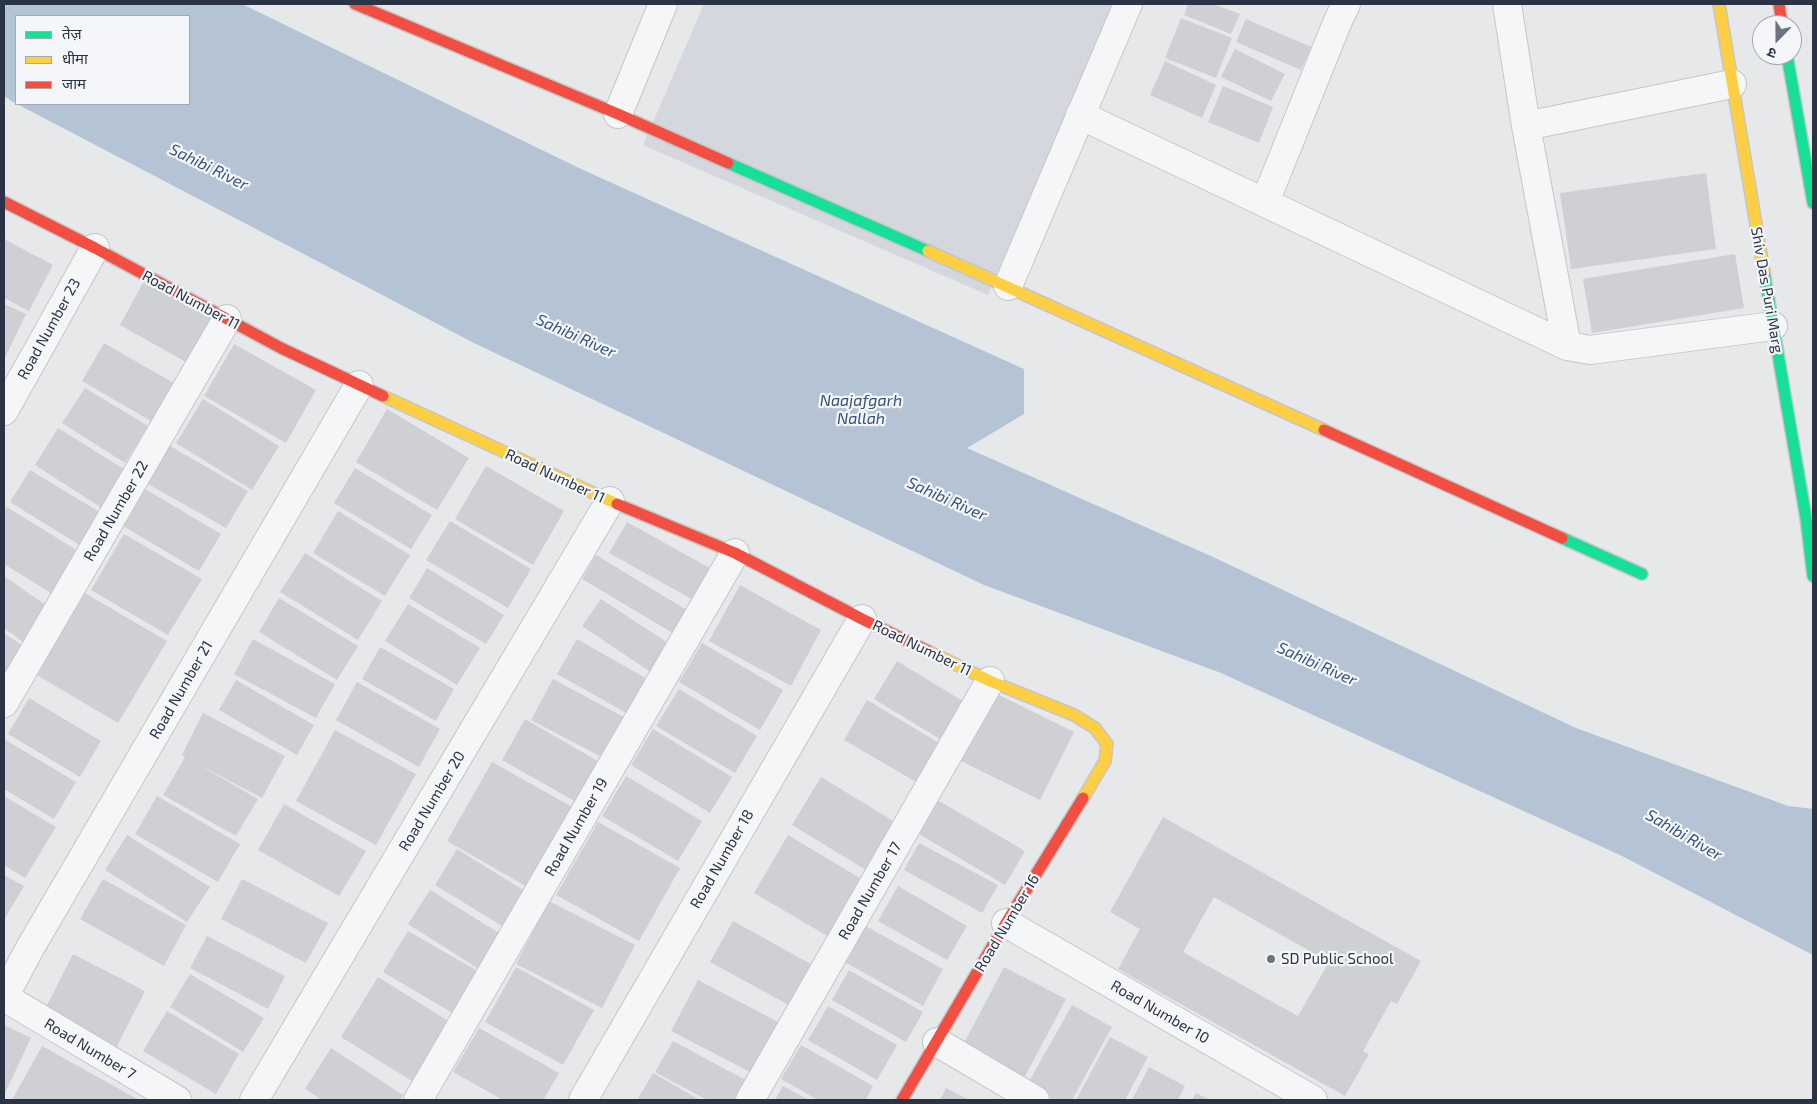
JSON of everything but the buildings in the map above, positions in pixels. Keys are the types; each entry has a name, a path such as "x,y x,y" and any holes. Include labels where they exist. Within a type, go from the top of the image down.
{"street":[{"path":"355,4 618,114 1008,286 1642,574"},
{"path":"618,114 663,4"},
{"path":"1008,286 1128,4"},
{"path":"1265,202 1346,4"},
{"path":"1507,4 1526,126 1567,346"},
{"name":"Shiv Das Puri Marg","path":"1718,4 1806,518 1813,576"},
{"path":"1790,65 1813,203"},
{"path":"1526,126 1732,84"},
{"path":"1080,115 1567,346 1590,350 1774,326"},
{"name":"Road Number 11","path":"4,202 95,248 280,348 610,501 735,553 862,619 990,681 1074,715 1095,728 1107,744"},
{"name":"Road Number 23","path":"4,411 95,248"},
{"name":"Road Number 22","path":"4,703 227,319"},
{"name":"Road Number 21","path":"4,997 30,948 359,385"},
{"name":"Road Number 20","path":"254,1100 610,501"},
{"name":"Road Number 19","path":"418,1100 735,553"},
{"name":"Road Number 18","path":"583,1100 862,619"},
{"name":"Road Number 17","path":"750,1100 990,681"},
{"name":"Road Number 16","path":"902,1100 1006,923 1105,761 1107,744"},
{"name":"Road Number 10","path":"1006,923 1313,1100"},
{"name":"Road Number 7","path":"4,997 177,1100"},
{"path":"937,1042 1035,1100"}],"shaded area":[{"path":"704,4 1113,4 988,295 643,145"}],"water":[{"name":"Naajafgarh Nallah","path":"4,4 242,4 581,169 1024,369 1024,414 967,448 1213,557 1576,728 1788,806 1813,809 1813,955 1620,855 1221,673 984,585 474,343 19,105 190,105 190,15 15,15 15,103 4,96"}],"traffic: fast":[{"path":"1789,65 1813,203"},
{"path":"728,163 928,251"},
{"path":"1764,272 1806,518 1813,576"},
{"path":"1562,538 1642,574"}],"traffic: slow":[{"path":"1719,4 1764,272"},
{"path":"928,251 1324,430"},
{"path":"383,396 617,504"},
{"path":"928,651 990,681 1074,715 1095,728 1107,744 1105,761 1083,798"}],"traffic: jam":[{"path":"355,4 618,114 728,163"},
{"path":"1779,4 1781,15"},
{"path":"4,202 95,248 281,348 383,396"},
{"path":"1324,430 1562,538"},
{"path":"617,504 735,553 928,651"},
{"path":"902,1100 1006,923 1083,798"}],"place":[{"name":"SD Public School","path":"1271,959"}],"water label":[{"name":"Sahibi River","path":"209,167"},
{"name":"Sahibi River","path":"576,336"},
{"name":"Sahibi River","path":"947,499"},
{"name":"Sahibi River","path":"1317,664"},
{"name":"Sahibi River","path":"1684,835"}]}
